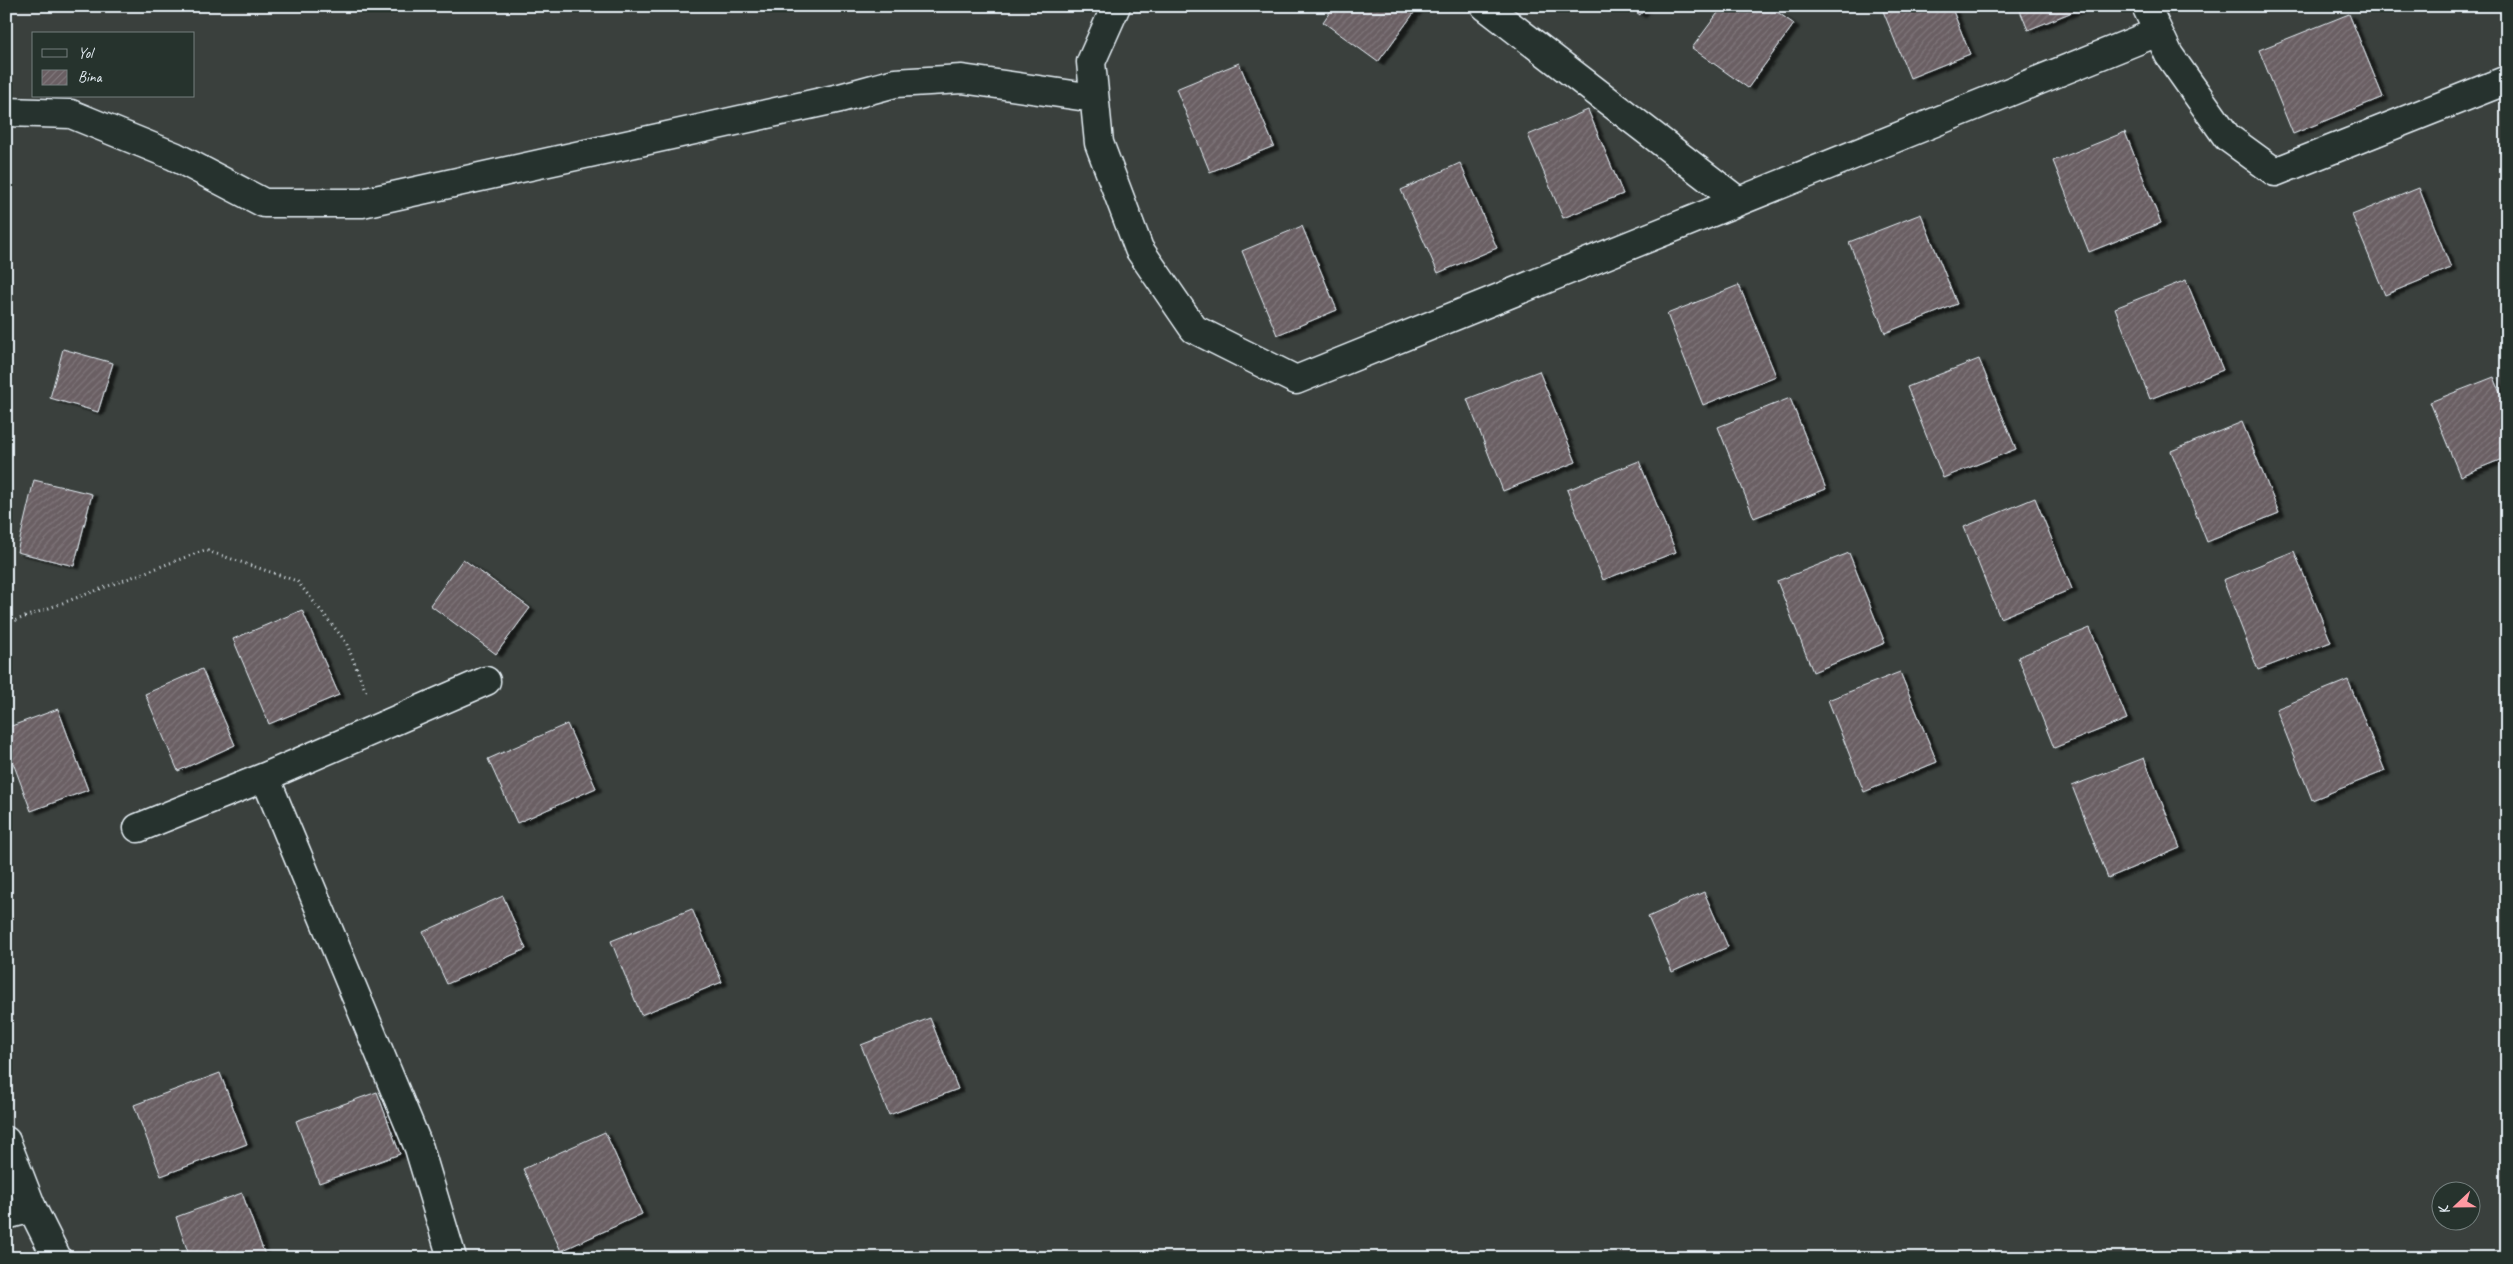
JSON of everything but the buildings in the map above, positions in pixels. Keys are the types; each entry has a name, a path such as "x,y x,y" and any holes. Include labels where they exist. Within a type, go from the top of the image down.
{"street":[{"path":"1116,6 1091,62 1094,98 1099,142 1139,250 1194,329 1296,380 2158,32"},
{"path":"1484,6 1738,201"},
{"path":"2146,6 2169,55 2227,137 2275,172 2507,80"},
{"path":"6,112 71,114 174,156 264,204 362,203 840,98 895,84 962,80 1094,98"},
{"path":"138,828 265,777 486,681"},
{"path":"265,777 419,1148 452,1258"},
{"path":"6,1141 32,1208 56,1258"},
{"path":"6,1215 32,1208"}],"path":[{"path":"6,624 205,550 297,581 346,642 381,727"}]}
